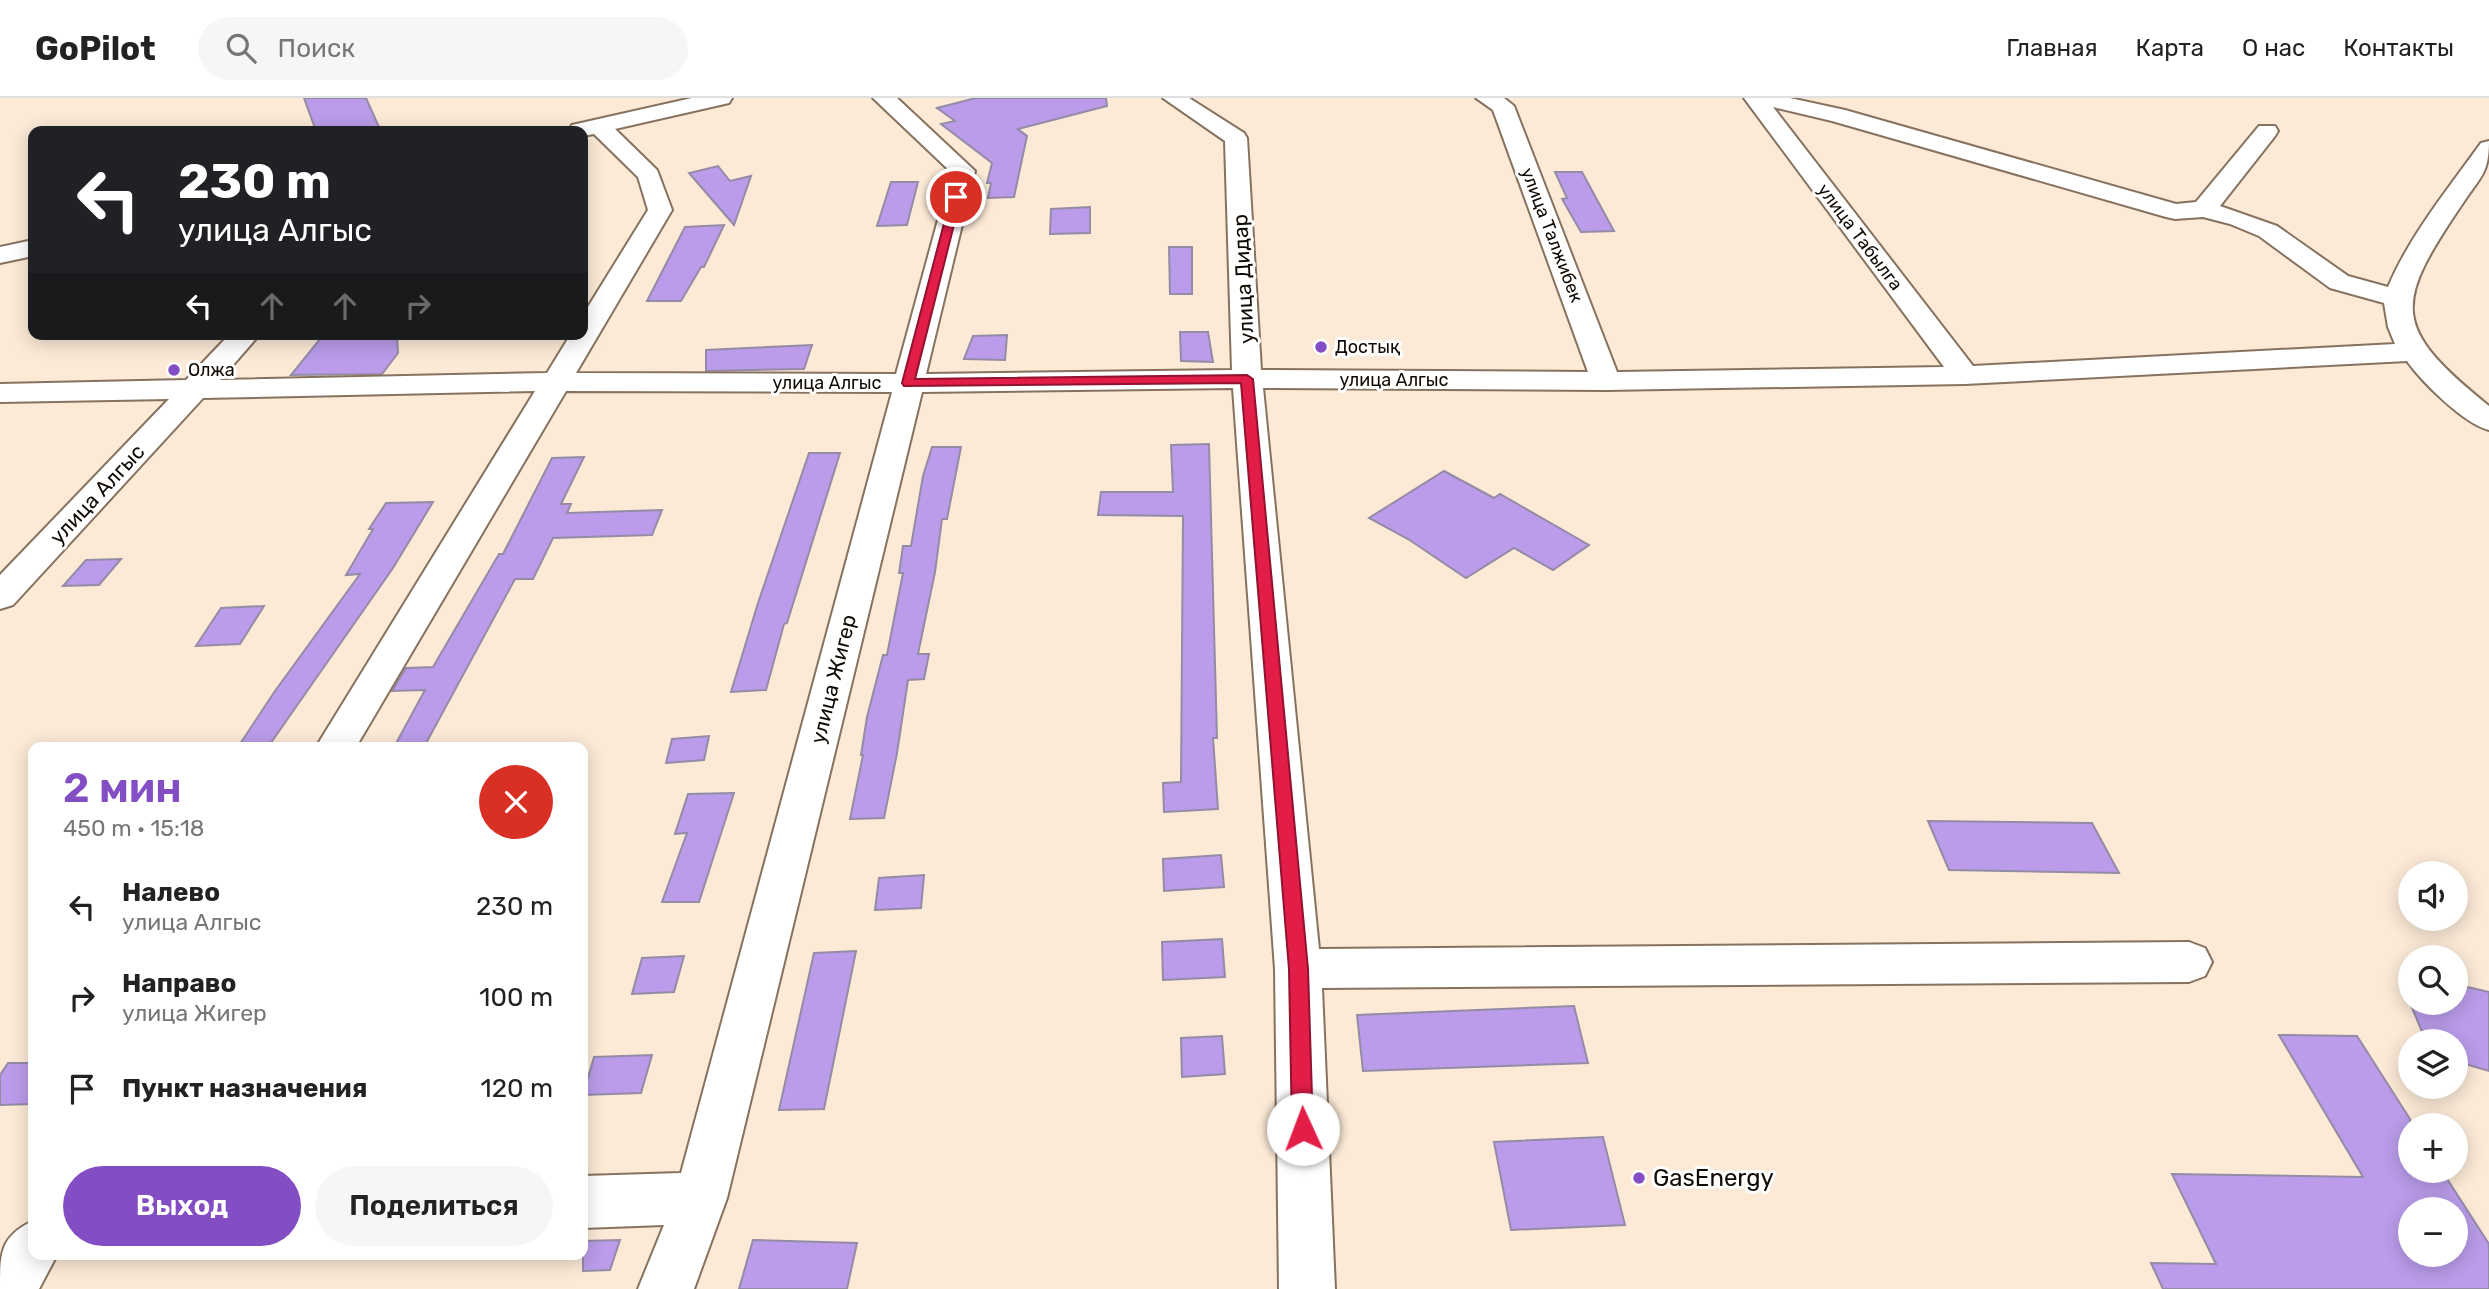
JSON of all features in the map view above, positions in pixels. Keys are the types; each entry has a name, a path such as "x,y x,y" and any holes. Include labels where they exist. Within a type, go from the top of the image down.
{"street":[{"path":"588,129 721,98"},
{"name":"улица Жигер","path":"666,1289 701,1198 963,171 884,98"},
{"name":"улица Дидар","path":"1174,98 1236,138 1247,379 1298,969 1307,1289"},
{"name":"улица Талжибек","path":"1487,98 1503,106 1606,381"},
{"name":"улица Табылга","path":"1755,98 1965,375"},
{"path":"1761,98 1837,115 2175,212 2204,209 2239,219 2268,231 2339,282 2398,298"},
{"path":"588,130 649,175 660,210 588,330"},
{"path":"2204,209 2267,131"},
{"path":"2489,148 2412,262 2398,298 2399,320 2414,352 2452,390 2489,421"},
{"path":"0,255 28,249"},
{"name":"улица Алгыс","path":"0,597 240,340"},
{"path":"339,742 582,340"},
{"name":"улица Алгыс","path":"0,393 557,382 908,383 1247,379 1606,381 1965,375 2414,352"},
{"path":"1298,969 2189,962"},
{"path":"588,1202 701,1198"},
{"path":"8,1289 28,1256"}],"building":[{"path":"304,98 366,98 379,126 314,126"},
{"path":"976,98 1106,98 1107,106 1018,129 1027,136 1014,197 988,198 991,183 987,183 992,163 941,124 955,121 937,108"},
{"path":"718,166 730,181 751,176 734,225 689,173"},
{"path":"1555,172 1582,172 1614,231 1581,232 1562,199 1567,198"},
{"path":"891,182 918,182 907,225 877,226"},
{"path":"1090,207 1090,233 1050,234 1051,209"},
{"path":"724,225 704,267 701,267 681,301 647,301 685,227"},
{"path":"1169,247 1192,247 1192,294 1170,294"},
{"path":"1180,332 1208,332 1213,362 1181,361"},
{"path":"1007,335 1005,360 964,359 973,336"},
{"path":"319,340 397,340 398,353 382,374 291,375"},
{"path":"812,345 804,369 706,371 706,350"},
{"path":"1209,444 1217,738 1213,738 1218,809 1164,812 1163,783 1181,782 1183,516 1098,515 1101,492 1173,492 1171,445"},
{"path":"932,447 961,447 947,519 942,519 935,572 918,654 929,654 924,679 908,680 884,818 850,819 863,755 867,717 883,655 887,655 903,573 899,573 903,546 911,546 923,476"},
{"path":"809,453 840,453 787,623 784,624 766,690 731,692 758,603"},
{"path":"584,457 561,504 571,504 567,513 662,510 652,535 553,538 533,579 515,579 427,742 397,742 425,690 392,691 406,668 433,667 499,554 503,554 552,458"},
{"path":"1444,471 1494,498 1500,494 1589,545 1553,570 1514,548 1466,578 1408,539 1369,518"},
{"path":"433,502 393,568 271,742 241,742 360,574 346,575 373,529 369,529 386,503"},
{"path":"121,559 99,585 63,586 86,560"},
{"path":"264,606 240,644 196,646 221,608"},
{"path":"709,736 704,760 666,763 672,739"},
{"path":"734,793 699,902 662,902 687,833 675,834 688,794"},
{"path":"1928,821 2092,823 2119,873 1949,870"},
{"path":"1221,855 1224,887 1164,891 1163,859"},
{"path":"924,875 921,908 875,910 879,878"},
{"path":"1222,939 1225,977 1163,980 1162,942"},
{"path":"856,951 824,1109 779,1110 814,953"},
{"path":"684,956 674,992 632,994 642,958"},
{"path":"2468,987 2489,992 2489,1071 2468,1065 2468,1029 2421,1029 2415,1015 2468,1015"},
{"path":"1574,1006 1588,1063 1363,1071 1357,1015"},
{"path":"2279,1035 2357,1036 2406,1113 2398,1113 2398,1183 2450,1183 2459,1197 2398,1197 2398,1267 2468,1267 2468,1211 2489,1244 2489,1289 2163,1289 2151,1263 2216,1264 2172,1174 2363,1177"},
{"path":"1222,1036 1225,1074 1182,1077 1181,1038"},
{"path":"652,1055 641,1093 588,1095 588,1078 594,1057"},
{"path":"8,1063 28,1063 28,1104 0,1105 0,1075"},
{"path":"1603,1137 1625,1225 1511,1230 1494,1142"},
{"path":"620,1240 610,1270 583,1271 583,1260 588,1260 588,1241"},
{"path":"753,1240 857,1243 847,1289 739,1289"}],"place":[{"name":"Достық","path":"1321,347"},
{"name":"Олжа","path":"174,370"},
{"name":"GasEnergy","path":"1639,1178"}],"route":[{"path":"956,197 908,383 1247,379 1298,969 1303,1129"}]}
